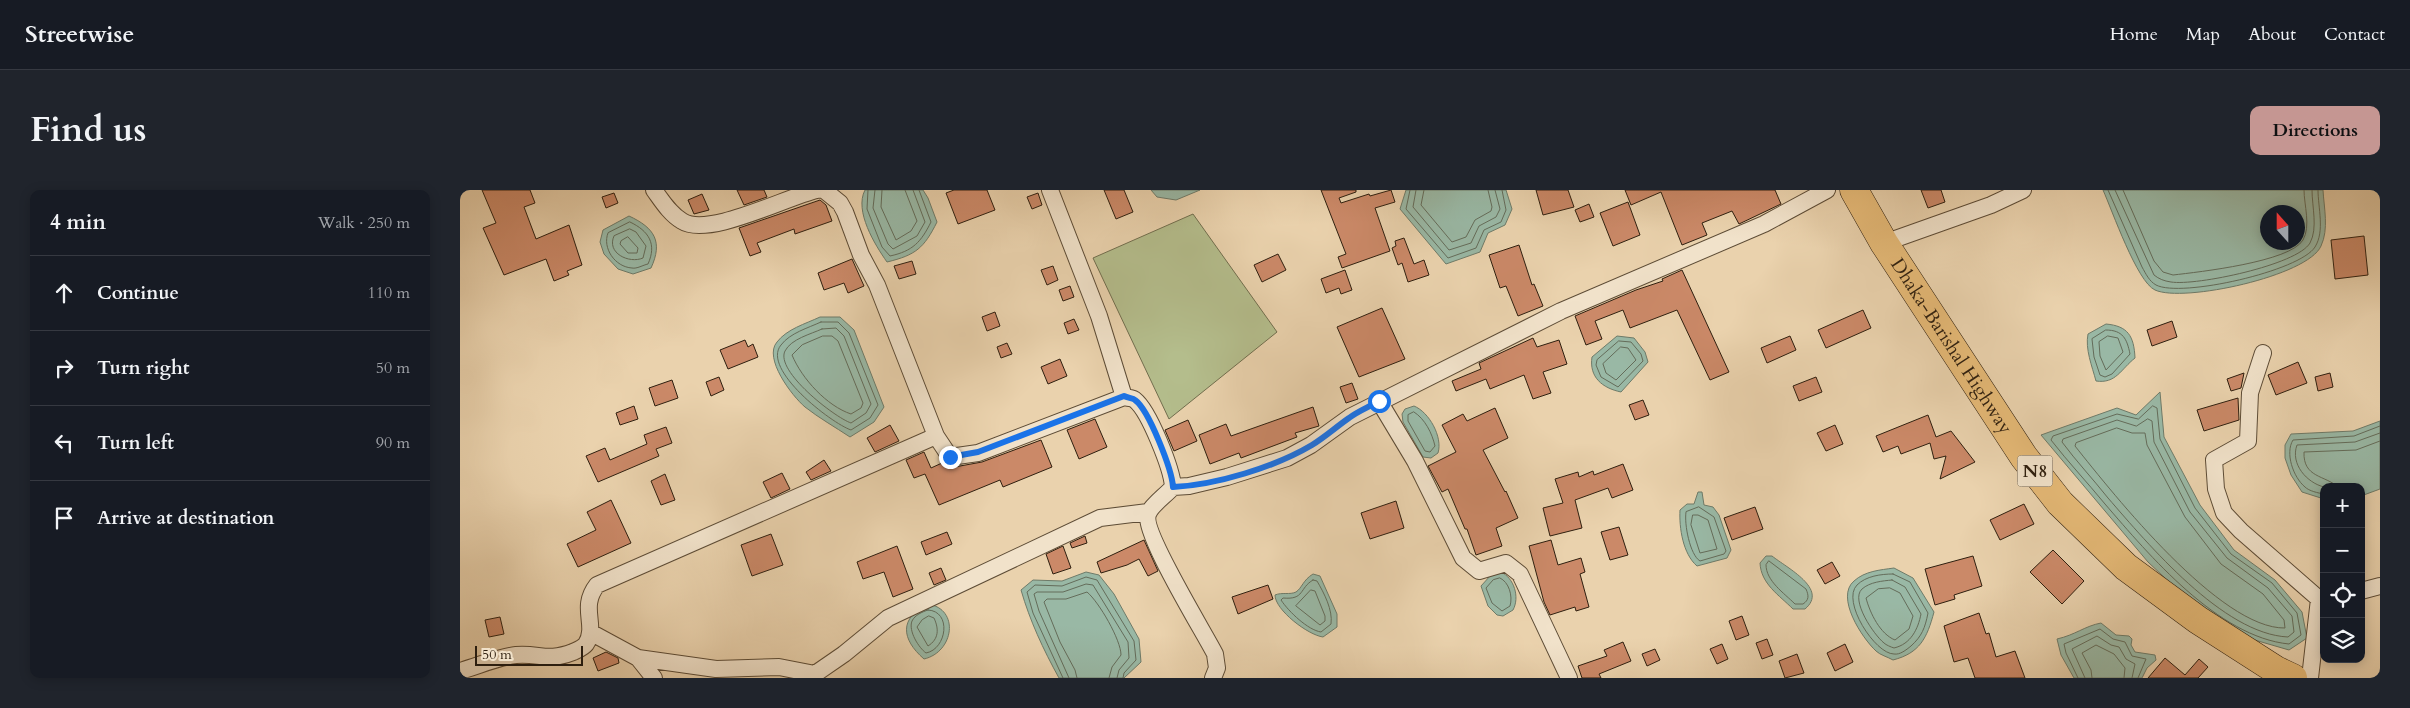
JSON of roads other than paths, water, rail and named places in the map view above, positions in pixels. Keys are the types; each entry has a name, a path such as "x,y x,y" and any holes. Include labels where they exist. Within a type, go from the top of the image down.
{"highway":[{"name":"Dhaka-Barishal Highway","path":"1854,190 1884,243 2024,457 2060,503 2126,567 2198,620 2276,670 2303,670"}],"street":[{"path":"654,190 683,222 703,227 824,191 845,212 861,255 877,285 936,436 950,457 963,456 1124,396 1135,400 1145,412 1165,459 1173,487"},
{"path":"1050,190 1099,316 1124,396"},
{"path":"590,632 638,658 716,669 779,667 815,674 844,654 888,618 1100,518 1148,512 1173,487 1189,486 1227,477 1287,458 1311,445 1350,417 1379,401 1561,310 1764,224 1827,190"},
{"path":"1884,243 1990,205 2023,190"},
{"path":"2263,353 2250,394 2248,441 2214,460 2216,489 2224,513 2241,531 2320,597"},
{"path":"1379,401 1415,461 1463,558 1478,571 1506,563 1520,574 1569,678"},
{"path":"460,671 516,655 557,658 585,645 590,632 587,610 590,594 597,585 609,578 696,542 936,436"},
{"path":"1148,512 1147,524 1159,553 1215,654 1217,668 1213,678"},
{"path":"2365,590 2380,586"},
{"path":"2310,678 2303,670 2320,602"},
{"path":"638,658 654,678"}],"water":[{"path":"865,190 923,190 937,222 928,238 918,249 887,262 867,228 862,208 862,198"},
{"path":"1151,190 1200,190 1176,200 1157,197"},
{"path":"1406,190 1506,190 1512,209 1505,225 1488,233 1480,252 1446,264 1400,209"},
{"path":"2103,190 2323,190 2325,233 2321,246 2311,257 2294,267 2270,277 2216,290 2191,293 2170,293 2155,290 2141,274"},
{"path":"629,216 651,231 656,243 655,259 651,268 633,274 618,269 604,254 600,242 603,230"},
{"path":"820,317 840,317 854,330 884,407 874,422 850,437 799,402 776,367 774,349 781,337 797,327"},
{"path":"2106,324 2125,330 2131,338 2135,358 2113,378 2096,381 2088,352 2088,334"},
{"path":"1617,336 1634,338 1645,352 1648,362 1621,392 1608,388 1598,380 1592,364 1592,357"},
{"path":"2160,392 2164,437 2200,505 2234,550 2275,580 2302,612 2307,638 2289,650 2241,636 2181,593 2148,562 2041,435 2117,408 2136,415"},
{"path":"1414,406 1430,419 1437,433 1438,453 1431,458 1423,457 1403,422 1402,414 1405,409"},
{"path":"2380,421 2380,489 2365,495 2365,483 2320,483 2320,498 2302,492 2291,475 2285,458 2285,445 2291,434 2353,431"},
{"path":"1698,492 1702,492 1704,505 1713,507 1719,515 1731,550 1727,558 1697,566 1685,548 1681,532 1680,510 1687,504 1694,504"},
{"path":"1766,556 1772,556 1803,579 1809,587 1812,594 1811,601 1805,609 1793,609 1767,583 1760,563"},
{"path":"1894,568 1913,578 1934,612 1925,637 1916,649 1893,660 1878,652 1864,637 1853,617 1847,597 1849,588 1858,578 1873,572"},
{"path":"1086,572 1099,575 1114,594 1139,639 1141,662 1124,678 1059,678 1042,646 1028,613 1021,590 1033,580 1062,581"},
{"path":"1501,572 1512,583 1516,594 1513,610 1503,616 1497,615 1488,606 1481,586 1491,575"},
{"path":"1313,574 1320,576 1337,614 1337,627 1323,637 1309,632 1293,621 1280,608 1275,595 1296,592"},
{"path":"928,604 938,608 945,614 949,622 949,631 947,640 942,648 934,655 924,659 911,644 906,629 912,616"},
{"path":"2101,623 2116,635 2129,636 2132,639 2131,645 2135,652 2155,655 2156,660 2147,668 2142,678 2074,678 2061,655 2057,639"}]}
